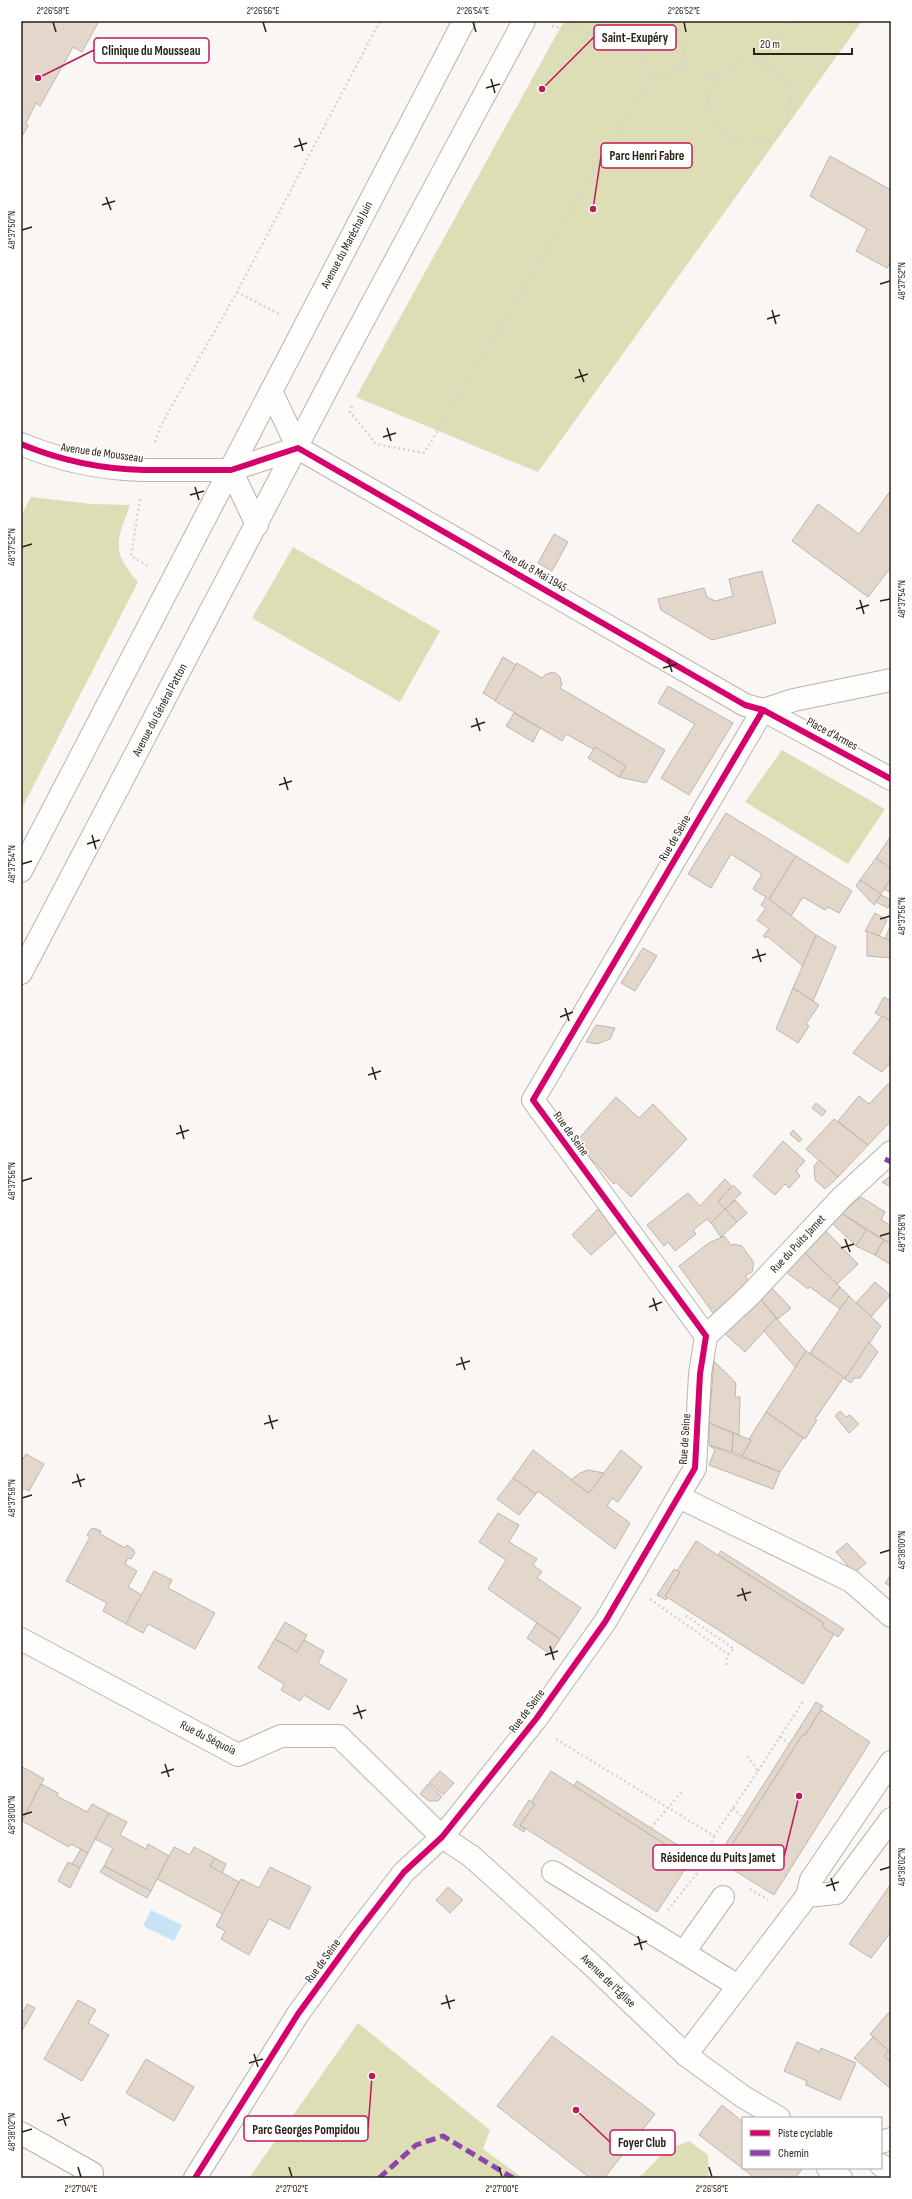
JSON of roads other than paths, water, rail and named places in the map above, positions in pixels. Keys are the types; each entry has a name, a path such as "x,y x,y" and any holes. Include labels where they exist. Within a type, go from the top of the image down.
{"street":[{"name":"Avenue du Maréchal Juin","path":"231,470 464,21"},
{"path":"298,448 524,21"},
{"path":"271,391 298,448"},
{"name":"Avenue de Mousseau","path":"21,444 54,457 130,470 231,470 298,448"},
{"name":"Avenue du Général Patton","path":"21,973 298,448"},
{"name":"Rue du 8 Mai 1945","path":"298,448 745,705 763,710"},
{"path":"231,470 257,525"},
{"path":"21,871 171,581 231,470"},
{"name":"Place d'Armes","path":"763,710 794,700 891,680"},
{"name":"Place d'Armes","path":"763,710 891,779"},
{"name":"Rue de Seine","path":"195,2178 298,2014 404,1872 442,1837 536,1719 605,1622 695,1468 700,1374 706,1336 533,1100 763,710"},
{"name":"Rue du Puits Jamet","path":"706,1336 749,1296 842,1197 891,1152"},
{"path":"679,1497 851,1581 891,1616"},
{"name":"Rue du Séquoia","path":"21,1639 238,1755 281,1736 339,1736 442,1837"},
{"path":"686,2055 806,1896 811,1880 891,1762"},
{"path":"806,1896 836,1893 891,1819"},
{"name":"Avenue de l'Église","path":"442,1837 471,1856 593,1966 686,2055 742,2096 777,2117"},
{"path":"553,1872 738,1986"},
{"path":"684,1952 723,1897"},
{"path":"21,2133 92,2173"},
{"path":"882,2166 891,2172"},
{"path":"829,2169 841,2178"}],"water":[{"path":"151,1910 182,1925 174,1941 143,1926"}],"place":[{"name":"Clinique du Mousseau","path":"38,78"},
{"name":"Saint-Exupéry","path":"542,89"},
{"name":"Parc Henri Fabre","path":"593,209"},
{"name":"Résidence du Puits Jamet","path":"799,1796"},
{"name":"Parc Georges Pompidou","path":"372,2076"},
{"name":"Foyer Club","path":"576,2110"}]}
